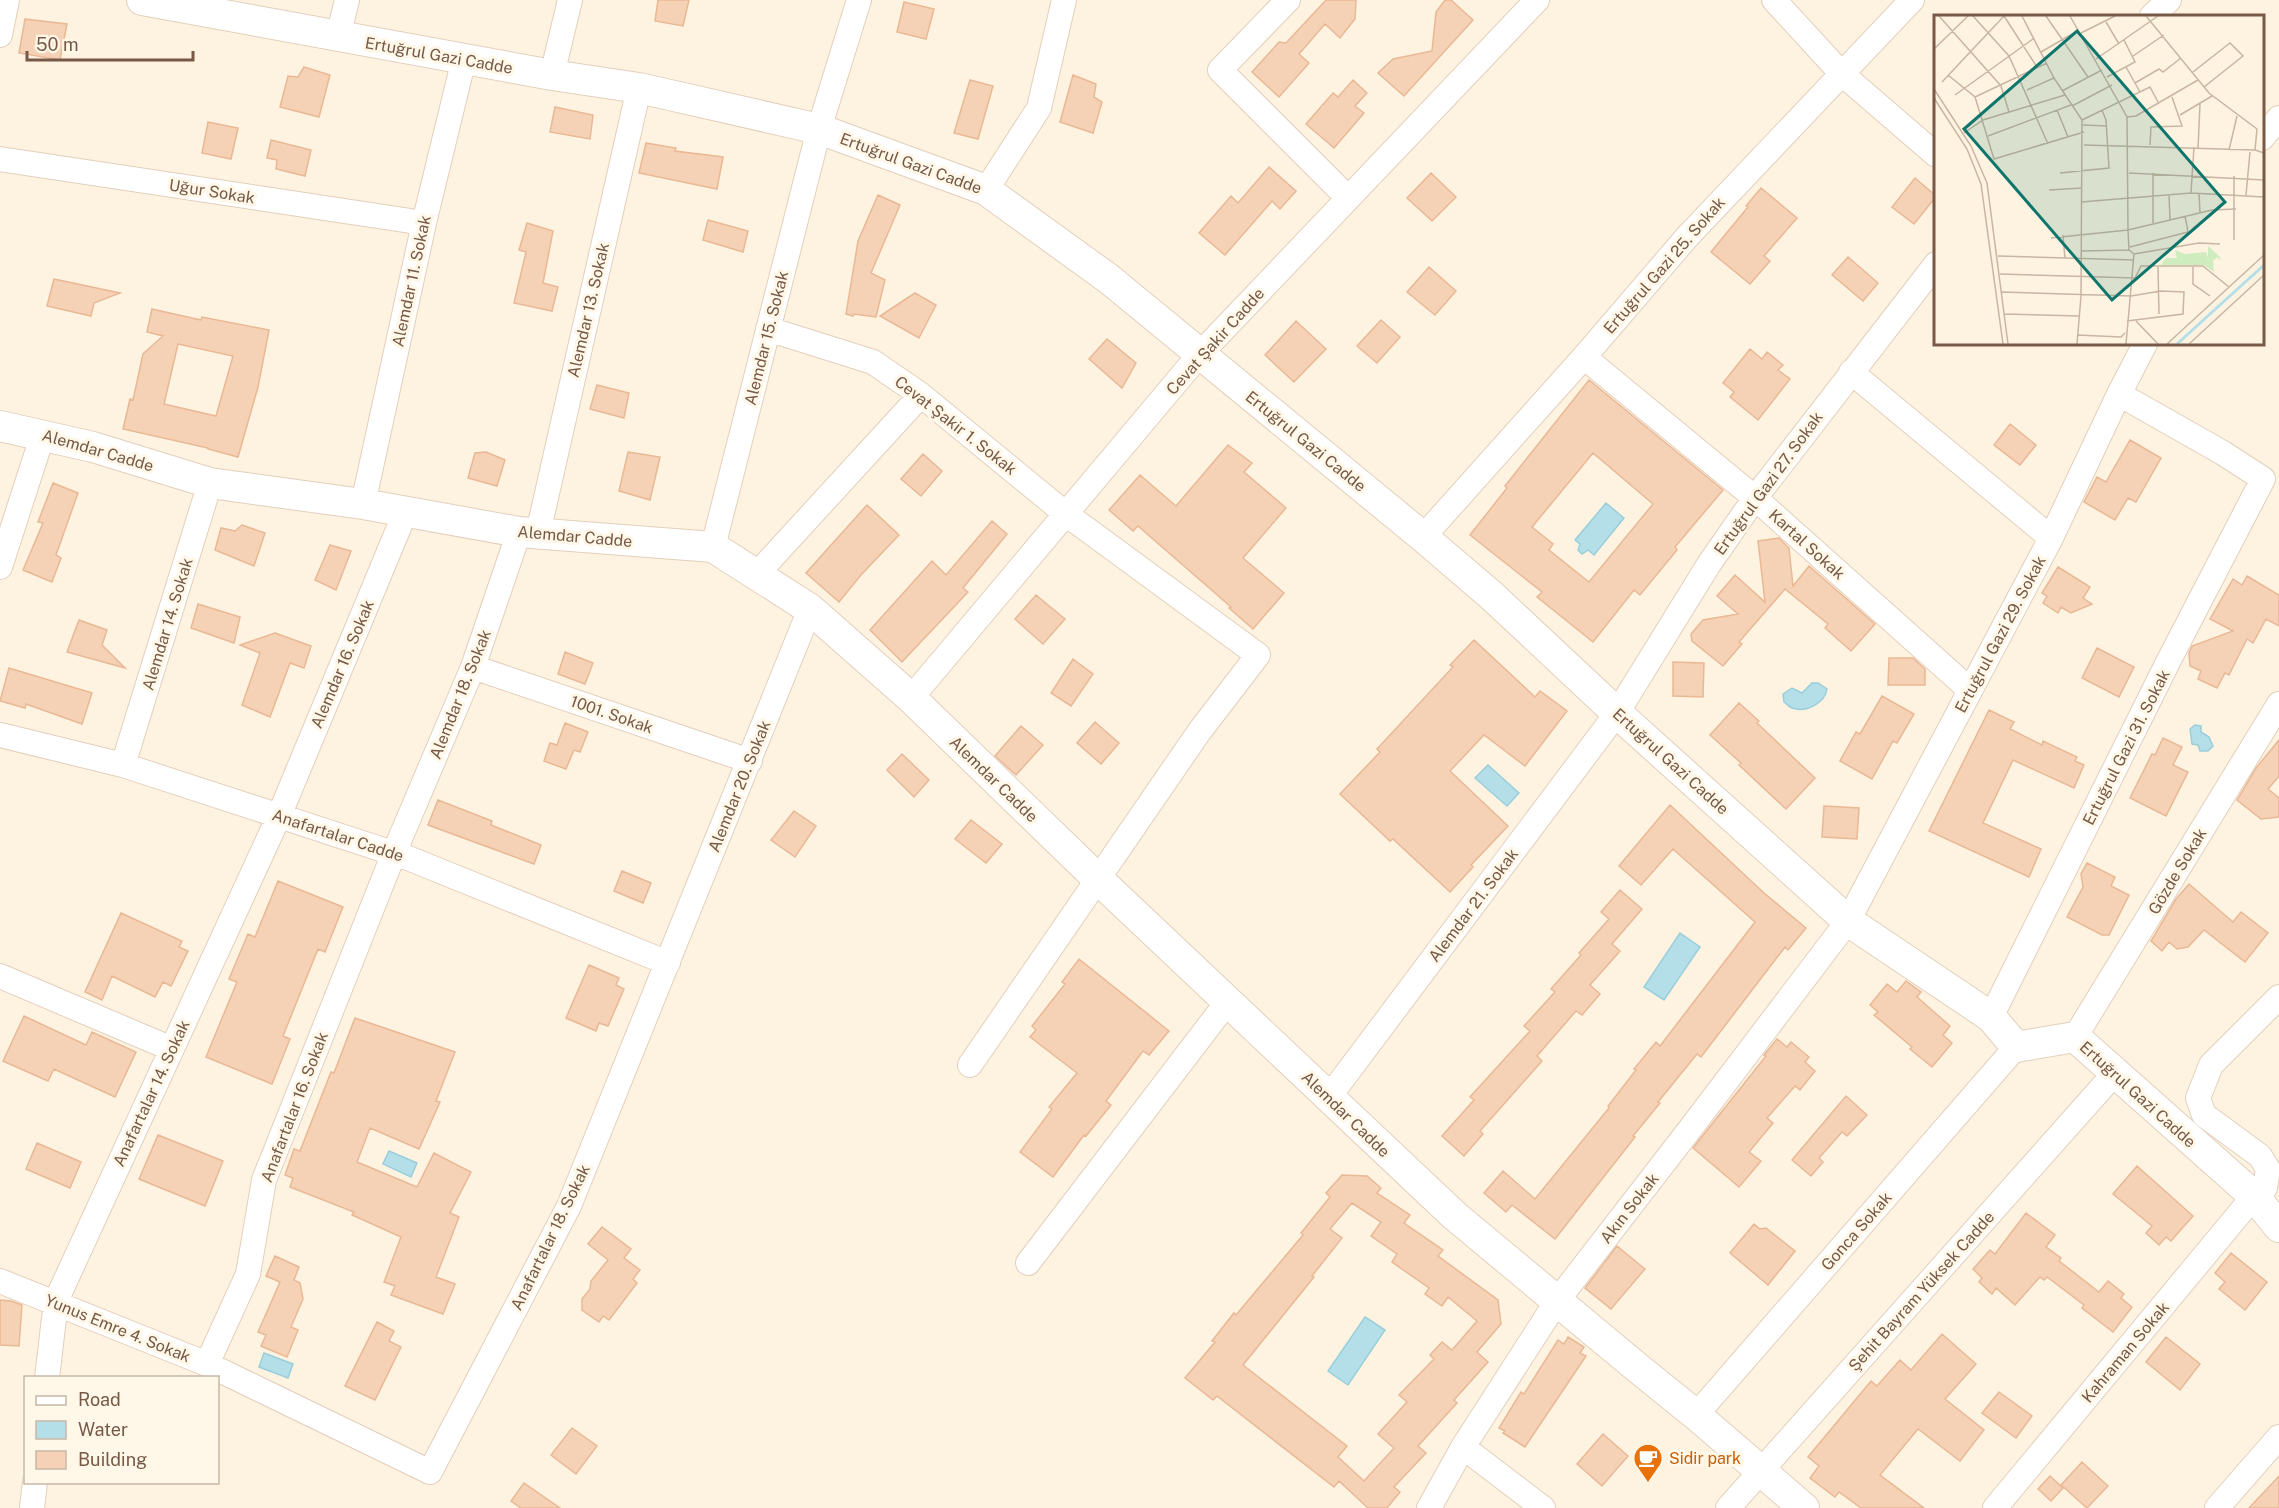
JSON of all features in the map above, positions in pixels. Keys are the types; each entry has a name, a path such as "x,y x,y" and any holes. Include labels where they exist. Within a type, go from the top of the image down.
{"street":[{"path":"0,35 7,0"},
{"name":"Ertuğrul Gazi Cadde","path":"142,0 338,38 552,75 639,87 819,129 986,190 1109,279 1423,537 1492,596 1617,713 1848,921 1991,1017 2016,1047 2075,1037 2254,1196 2279,1227"},
{"path":"338,38 347,0"},
{"path":"552,75 570,0"},
{"name":"Alemdar 15. Sokak","path":"713,547 819,129 859,0"},
{"path":"986,190 1039,108 1064,0"},
{"path":"1288,0 1220,70 1348,198"},
{"name":"Cevat Şakir Cadde","path":"911,698 1200,354 1537,0"},
{"path":"1774,0 1841,73 1934,154"},
{"name":"Ertuğrul Gazi 25. Sokak","path":"1423,537 1584,357 1687,237 1912,0"},
{"path":"2153,15 2169,0"},
{"name":"Alemdar 11. Sokak","path":"363,504 424,222 464,59"},
{"name":"Alemdar 13. Sokak","path":"528,533 639,87"},
{"path":"2264,136 2279,118"},
{"name":"Uğur Sokak","path":"0,159 424,222"},
{"name":"Ertuğrul Gazi 27. Sokak","path":"1617,713 1709,564 1755,498 1934,265"},
{"name":"Cevat Şakir 1. Sokak","path":"768,329 873,362 921,395 1066,514 1258,655 1199,732 1099,880"},
{"name":"Ertuğrul Gazi 29. Sokak","path":"1848,921 2051,538 2144,345"},
{"name":"Kartal Sokak","path":"1584,357 1755,498 1970,690"},
{"path":"1851,372 2051,538"},
{"name":"Ertuğrul Gazi 31. Sokak","path":"1991,1017 2163,672 2263,479 2223,453 2119,394"},
{"path":"756,575 921,395"},
{"name":"Alemdar Cadde","path":"0,426 93,447 210,483 363,504 528,533 713,547 810,609 911,698 1099,880 1455,1216 1696,1415 1804,1508"},
{"path":"0,567 5,532 43,434"},
{"name":"Alemdar 14. Sokak","path":"123,765 210,483"},
{"name":"Alemdar 16. Sokak","path":"279,816 405,513"},
{"name":"Alemdar 18. Sokak","path":"394,853 528,533"},
{"name":"Alemdar 20. Sokak","path":"668,963 810,609"},
{"name":"1001. Sokak","path":"473,667 750,761"},
{"name":"Gözde Sokak","path":"2075,1037 2279,704"},
{"name":"Alemdar 21. Sokak","path":"1329,1097 1617,713"},
{"name":"Anafartalar Cadde","path":"0,735 123,765 394,853 668,963"},
{"name":"Anafartalar 14. Sokak","path":"47,1376 56,1302 279,816"},
{"name":"Anafartalar 16. Sokak","path":"207,1364 248,1274 264,1180 394,853"},
{"path":"970,1065 1099,880"},
{"name":"Akın Sokak","path":"1429,1508 1463,1447 1557,1301 1848,921"},
{"name":"Anafartalar 18. Sokak","path":"430,1472 569,1206 668,963"},
{"path":"0,976 172,1049"},
{"name":"Kahraman Sokak","path":"1995,1508 2254,1196 2265,1188 2268,1169 2260,1156 2204,1114 2198,1098 2211,1065 2279,997"},
{"path":"1028,1263 1228,1001"},
{"name":"Gonca Sokak","path":"1696,1415 2016,1047"},
{"name":"Şehit Bayram Yüksek Cadde","path":"1728,1508 2114,1074"},
{"name":"Yunus Emre 4. Sokak","path":"0,1281 207,1364 430,1472"},
{"path":"2217,1508 2279,1437"},
{"path":"1463,1447 1542,1508"},
{"path":"32,1508 34,1484"}],"water":[{"path":"1606,503 1624,518 1594,555 1588,550 1582,554 1578,550 1580,544 1575,540"},
{"path":"1812,683 1818,683 1827,689 1823,699 1814,706 1797,709 1791,708 1784,702 1783,694 1792,688 1802,693"},
{"path":"2195,725 2201,726 2201,732 2209,737 2213,746 2208,751 2200,751 2198,745 2192,744 2190,729"},
{"path":"1488,765 1519,793 1507,806 1475,778"},
{"path":"1680,933 1700,947 1664,1000 1644,987"},
{"path":"389,1151 417,1163 411,1177 383,1164"},
{"path":"1365,1317 1385,1330 1348,1385 1328,1371"},
{"path":"264,1353 293,1364 288,1378 259,1367"}],"building":[{"path":"658,0 689,0 683,26 655,21"},
{"path":"1326,0 1356,0 1355,19 1340,38 1325,24 1299,54 1309,63 1279,97 1252,72 1279,42 1286,43"},
{"path":"1445,0 1451,0 1473,20 1404,96 1378,73 1393,59 1432,51 1436,12"},
{"path":"904,2 934,9 926,39 897,32"},
{"path":"25,19 67,24 60,60 19,53"},
{"path":"304,67 330,75 319,117 280,107 288,76 298,77"},
{"path":"1073,75 1096,84 1094,97 1102,102 1093,133 1060,122"},
{"path":"970,80 993,86 978,139 954,133"},
{"path":"1353,80 1367,93 1355,106 1364,113 1334,148 1306,124 1333,93 1338,97"},
{"path":"555,107 593,115 590,139 550,132"},
{"path":"208,122 238,128 231,159 202,153"},
{"path":"271,140 311,150 305,176 276,169 277,160 267,158"},
{"path":"646,143 676,148 675,151 723,157 717,189 639,173"},
{"path":"1269,167 1296,191 1280,209 1272,201 1225,255 1199,233 1231,196 1238,203"},
{"path":"1431,173 1456,197 1432,221 1407,198"},
{"path":"1915,178 1934,194 1934,199 1914,224 1892,207"},
{"path":"1761,188 1797,218 1764,256 1770,261 1750,284 1711,252"},
{"path":"878,195 900,205 871,273 885,280 876,317 854,314 853,316 846,314 858,241"},
{"path":"708,220 748,231 743,252 703,240"},
{"path":"527,223 553,231 543,283 558,287 552,311 514,303 526,252 519,250"},
{"path":"1848,257 1878,283 1863,301 1832,275"},
{"path":"1429,267 1456,291 1435,315 1407,292"},
{"path":"54,279 120,293 94,303 91,316 47,306"},
{"path":"915,293 936,305 919,338 880,316"},
{"path":"152,309 201,320 202,317 269,330 258,387 238,457 123,429 130,399 133,400 143,354 163,336 147,332","holes":["178,344 233,356 216,416 164,404"]},
{"path":"1381,320 1400,337 1377,363 1357,346"},
{"path":"1296,321 1326,349 1294,382 1265,355"},
{"path":"1107,339 1136,363 1122,388 1089,359"},
{"path":"1750,349 1762,359 1767,352 1783,365 1778,370 1790,379 1758,420 1730,397 1734,392 1723,383"},
{"path":"1589,380 1723,490 1675,547 1677,550 1640,595 1634,590 1593,642 1537,597 1542,592 1470,535 1507,488 1505,486","holes":["1593,453 1653,504 1589,582 1549,550 1553,544 1532,527"]},
{"path":"597,385 629,393 624,418 590,409"},
{"path":"2010,424 2036,445 2020,465 1994,445"},
{"path":"2130,440 2161,458 2136,502 2128,498 2115,520 2084,502 2097,477 2106,482"},
{"path":"1228,445 1252,463 1244,472 1286,508 1243,558 1284,593 1253,629 1138,526 1133,531 1109,510 1140,475 1176,506"},
{"path":"486,452 505,460 497,486 468,478 475,453"},
{"path":"628,452 660,457 650,500 619,491"},
{"path":"923,454 942,471 921,496 901,479"},
{"path":"53,483 78,493 56,555 61,558 52,582 23,570 43,523 38,522"},
{"path":"867,505 899,535 839,602 806,573"},
{"path":"992,521 1007,534 963,588 968,592 902,662 870,630 932,561 946,575"},
{"path":"242,525 265,533 254,566 215,550 221,528 235,531"},
{"path":"1779,538 1789,548 1793,586 1809,566 1875,624 1851,651 1825,628 1828,624 1785,589 1739,642 1742,644 1723,666 1692,641 1691,634 1703,620 1738,614 1717,596 1735,575 1765,602 1758,541"},
{"path":"330,545 351,551 336,590 315,580"},
{"path":"2058,567 2090,587 2083,598 2092,604 2071,613 2061,607 2058,613 2043,603 2047,596 2042,593"},
{"path":"2247,576 2279,595 2279,626 2266,619 2253,643 2247,639 2229,675 2225,673 2217,688 2198,679 2201,671 2190,666 2189,653 2192,646 2233,631 2210,619 2233,579 2242,585"},
{"path":"1036,595 1065,619 1043,644 1015,619"},
{"path":"198,604 240,617 234,643 191,628"},
{"path":"79,620 107,630 102,645 125,668 67,652"},
{"path":"275,633 311,646 304,668 290,663 270,717 242,705 260,653 240,645"},
{"path":"1474,640 1535,697 1540,691 1567,711 1525,766 1484,735 1450,771 1508,826 1471,865 1473,867 1450,892 1393,839 1390,841 1340,794 1380,752 1377,749 1453,667 1450,665"},
{"path":"2097,648 2134,667 2119,697 2082,678"},
{"path":"565,652 593,663 585,684 558,674"},
{"path":"1889,658 1913,658 1925,669 1925,685 1888,685"},
{"path":"1073,659 1093,674 1071,706 1051,693"},
{"path":"1673,662 1704,663 1703,697 1673,696"},
{"path":"9,668 92,693 82,724 26,704 25,708 0,701"},
{"path":"1882,696 1914,714 1897,743 1893,741 1872,779 1840,761 1856,732 1860,734"},
{"path":"1739,703 1815,778 1786,809 1710,735"},
{"path":"1989,710 2014,722 2010,729 2042,745 2043,741 2077,757 2075,761 2084,765 2074,788 2013,760 1983,823 2041,849 2029,877 1929,831"},
{"path":"1095,722 1119,743 1101,764 1077,743"},
{"path":"565,723 588,732 580,752 574,750 566,769 544,761 550,743 557,745"},
{"path":"1021,726 1043,745 1016,775 995,756"},
{"path":"2163,738 2182,747 2173,765 2188,772 2166,816 2130,798 2152,754 2155,755"},
{"path":"2279,740 2279,776 2268,789 2279,798 2279,817 2261,819 2237,800 2256,768"},
{"path":"902,754 929,780 914,797 887,770"},
{"path":"438,800 492,821 491,825 541,845 534,864 428,825"},
{"path":"1670,805 1764,893 1806,928 1788,950 1785,947 1701,1057 1697,1054 1658,1102 1660,1103 1633,1136 1635,1137 1555,1239 1512,1205 1506,1212 1484,1193 1503,1171 1535,1199 1609,1108 1608,1106 1636,1070 1634,1069 1656,1042 1660,1046 1755,922 1673,849 1641,885 1619,866"},
{"path":"1824,806 1859,808 1857,839 1822,837"},
{"path":"794,811 816,826 795,857 771,840"},
{"path":"971,820 1002,844 986,863 955,839"},
{"path":"2087,863 2115,877 2111,886 2129,895 2109,935 2102,935 2067,917 2083,887 2081,874"},
{"path":"622,871 651,883 643,903 614,891"},
{"path":"278,881 343,907 325,952 318,949 283,1036 290,1039 272,1084 206,1057 237,982 229,979 248,934 255,937"},
{"path":"2189,884 2233,922 2241,912 2268,933 2245,962 2204,930 2188,947 2177,949 2169,942 2162,951 2151,941 2176,899"},
{"path":"1620,890 1642,909 1612,944 1620,951 1590,985 1600,994 1582,1015 1576,1011 1537,1056 1542,1061 1480,1131 1483,1134 1464,1156 1442,1136 1474,1100 1470,1097 1530,1031 1524,1026 1555,992 1551,989 1609,919 1601,912"},
{"path":"121,913 182,941 179,947 188,951 171,986 163,982 155,997 112,976 102,1000 85,992"},
{"path":"1079,959 1169,1031 1149,1055 1143,1051 1106,1101 1111,1105 1086,1136 1084,1135 1053,1177 1020,1152 1052,1109 1049,1107 1077,1073 1030,1037 1036,1030 1032,1026 1065,984 1062,982"},
{"path":"589,965 619,978 616,985 624,989 608,1026 599,1023 596,1031 566,1018"},
{"path":"1906,981 1921,992 1917,997 1950,1026 1943,1035 1952,1043 1932,1067 1874,1015 1878,1012 1870,1005 1887,984 1897,992"},
{"path":"24,1016 86,1045 92,1032 136,1052 115,1097 54,1069 48,1081 3,1061"},
{"path":"355,1018 455,1052 436,1101 440,1102 419,1149 370,1128 357,1162 417,1187 434,1153 471,1172 450,1213 459,1217 436,1277 455,1284 443,1314 391,1295 395,1286 384,1282 401,1237 352,1215 354,1212 290,1187 293,1178 285,1175 294,1149 300,1151"},
{"path":"1777,1039 1787,1047 1791,1042 1809,1057 1805,1062 1815,1071 1800,1090 1795,1086 1767,1118 1773,1123 1749,1152 1761,1161 1739,1187 1693,1148"},
{"path":"1846,1096 1867,1115 1847,1136 1842,1132 1819,1158 1823,1162 1811,1176 1792,1160"},
{"path":"158,1135 223,1161 205,1206 139,1179"},
{"path":"37,1143 81,1162 70,1188 26,1169"},
{"path":"2137,1166 2193,1216 2171,1241 2166,1237 2159,1245 2146,1233 2152,1226 2113,1194"},
{"path":"1342,1175 1367,1176 1381,1188 1377,1193 1410,1215 1404,1223 1443,1250 1438,1256 1498,1300 1501,1324 1477,1352 1488,1362 1454,1400 1457,1403 1418,1446 1426,1453 1394,1487 1400,1492 1387,1508 1368,1508 1339,1481 1334,1487 1217,1396 1213,1400 1185,1378 1215,1342 1212,1341 1234,1313 1236,1315 1303,1235 1301,1233 1330,1197 1326,1193","holes":["1352,1203 1381,1222 1371,1236 1397,1254 1392,1262 1429,1288 1425,1294 1442,1306 1448,1297 1477,1321 1452,1350 1442,1342 1430,1355 1434,1359 1399,1395 1407,1402 1378,1434 1394,1448 1364,1481 1338,1457 1347,1446 1243,1365 1314,1277 1312,1276 1342,1238 1330,1229"]},
{"path":"2026,1213 2055,1235 2046,1247 2061,1258 2059,1261 2099,1292 2108,1281 2124,1294 2121,1298 2132,1307 2113,1332 2082,1308 2084,1305 2047,1277 2044,1280 2040,1277 2015,1305 1996,1288 1992,1294 1979,1282 1982,1278 1973,1269 1990,1250 1995,1254"},
{"path":"1754,1224 1760,1229 1766,1228 1795,1251 1768,1285 1730,1253"},
{"path":"602,1227 631,1249 624,1258 640,1270 633,1279 637,1283 609,1320 603,1316 599,1322 582,1310 582,1299 590,1289 591,1281 608,1260 588,1244"},
{"path":"1617,1246 1645,1269 1611,1309 1585,1288"},
{"path":"2231,1253 2267,1282 2245,1310 2219,1289 2225,1282 2215,1273"},
{"path":"275,1256 299,1267 294,1280 300,1283 303,1299 291,1327 298,1330 287,1357 261,1346 266,1335 258,1332 280,1282 266,1276"},
{"path":"0,1300 22,1305 19,1346 0,1345"},
{"path":"377,1322 394,1331 389,1341 401,1347 375,1400 345,1386"},
{"path":"1942,1334 1976,1364 1945,1399 1984,1430 1960,1461 1918,1429 1880,1475 1924,1508 1861,1508 1839,1492 1835,1497 1810,1478 1819,1466 1808,1457 1871,1381 1877,1386 1900,1360 1911,1370"},
{"path":"1568,1337 1584,1347 1580,1353 1586,1356 1525,1447 1499,1428 1521,1392 1524,1394 1558,1340 1564,1344"},
{"path":"2166,1337 2200,1364 2180,1390 2146,1362"},
{"path":"1999,1392 2032,1416 2016,1438 1982,1413"},
{"path":"572,1428 597,1446 576,1474 551,1455"},
{"path":"1603,1434 1628,1456 1602,1486 1577,1464"},
{"path":"2082,1462 2108,1486 2087,1508 2061,1485"},
{"path":"2050,1476 2063,1488 2051,1501 2038,1489"},
{"path":"2279,1476 2279,1508 2249,1508"},
{"path":"524,1483 560,1508 521,1508 511,1501"}],"place":[{"name":"Sidir park","path":"1648,1484"}]}
